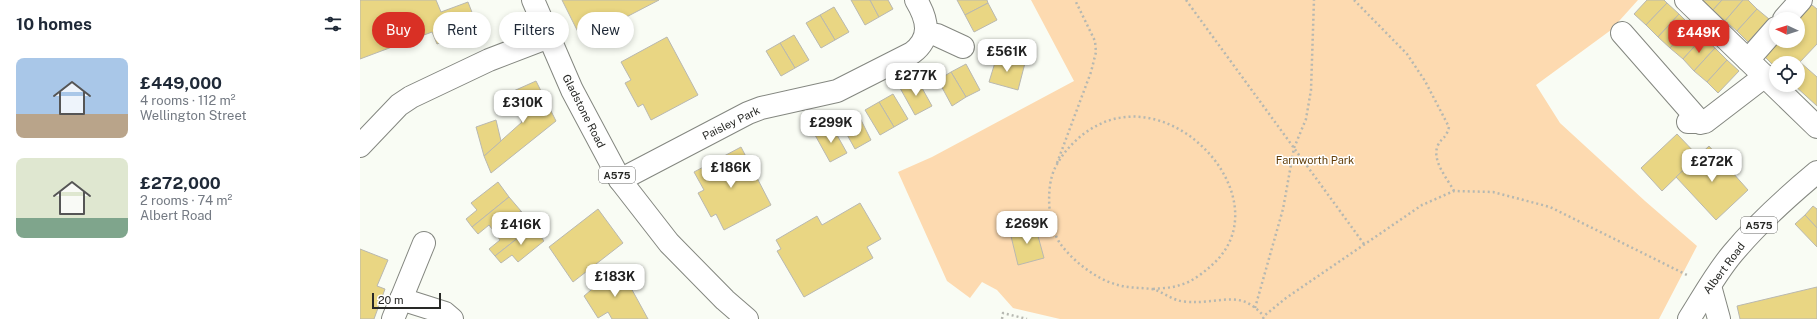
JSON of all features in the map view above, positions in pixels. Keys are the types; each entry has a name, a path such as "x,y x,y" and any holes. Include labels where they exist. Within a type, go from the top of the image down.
{"street":[{"name":"Gladstone Road","path":"533,0 538,12"},
{"path":"916,0 923,12 926,25 926,34 937,35 963,47"},
{"path":"1686,0 1817,127"},
{"path":"1790,12 1801,0"},
{"path":"1622,33 1693,122 1705,122 1764,76"},
{"name":"Paisley Park","path":"620,180 748,113 761,108 837,91 912,53 920,47 926,34"},
{"path":"1748,60 1769,36"},
{"path":"360,146 399,105 411,97 490,60 521,48"},
{"name":"Gladstone Road","path":"554,48 572,90 620,180 669,243 725,300 747,319"},
{"name":"Albert Road","path":"1689,319 1733,253 1785,198 1817,172"},
{"path":"392,319 424,243"},
{"path":"1710,286 1719,319"},
{"path":"401,299 444,313 452,319"}],"path":[{"path":"1054,169 1067,149 1090,130 1112,118 1138,116 1172,124 1191,136 1215,161 1230,185 1235,209 1233,236 1222,256 1202,274 1180,286 1153,289 1126,287 1102,279 1081,266 1061,245 1051,220 1048,192 1054,169 1091,72 1096,52 1095,41 1075,0"},
{"path":"1186,0 1364,244"},
{"path":"1255,308 1283,209 1294,148 1306,118 1311,90 1314,0"},
{"path":"1354,0 1407,54 1425,81 1449,127 1447,135 1439,143 1435,153 1454,190"},
{"path":"1153,289 1178,301 1195,302 1237,300 1250,304 1263,318 1286,298 1422,205 1454,190 1493,192 1550,207 1710,286"},
{"path":"1002,319 1003,313 1027,319"}],"green space":[{"name":"Farnworth Park","path":"1031,0 1638,0 1611,30 1536,85 1560,123 1645,201 1697,246 1659,319 1060,319 1013,308 997,290 982,282 970,298 947,281 898,172 932,157 1074,81"}],"building":[{"path":"360,0 436,0 441,12 433,12 433,34 432,32 425,35 425,12 372,12 372,48 389,48 360,59"},
{"path":"562,0 659,0 634,13 577,12 577,30"},
{"path":"851,0 870,0 879,17 865,25"},
{"path":"870,0 888,0 893,9 879,17"},
{"path":"957,0 987,0 988,3 965,15"},
{"path":"1647,0 1664,0 1667,3 1646,25 1634,14"},
{"path":"1702,0 1722,0 1713,10"},
{"path":"1722,0 1743,0 1725,21 1713,10"},
{"path":"1743,0 1748,0 1757,9 1737,31 1725,21"},
{"path":"468,2 472,12 441,12"},
{"path":"988,3 997,20 974,32 965,15"},
{"path":"1667,3 1679,14 1658,37 1646,25"},
{"path":"1812,5 1817,9 1817,44 1805,57 1769,56 1769,61 1764,56 1771,48 1805,48 1805,12"},
{"path":"834,7 849,32 835,40 820,15"},
{"path":"1757,9 1769,19 1748,42 1737,31"},
{"path":"1679,14 1691,26 1670,48 1658,37"},
{"path":"820,15 835,40 821,48 806,23"},
{"path":"1691,26 1703,37 1683,59 1670,48"},
{"path":"794,35 809,60 795,68 780,43"},
{"path":"667,37 698,95 651,120 643,104 638,107 625,83 631,80 621,62"},
{"path":"1703,37 1715,48 1694,71 1683,59"},
{"path":"1001,40 1029,47 1025,63 997,56"},
{"path":"780,43 795,68 781,76 766,51"},
{"path":"1715,48 1727,60 1707,82 1694,71"},
{"path":"997,56 1025,63 1018,90 989,82"},
{"path":"1727,60 1739,71 1718,93 1707,82"},
{"path":"966,64 980,90 966,97 951,72"},
{"path":"1805,66 1817,77 1817,106 1802,92 1805,92"},
{"path":"951,72 966,97 952,106 938,80"},
{"path":"917,79 932,106 915,115 900,88"},
{"path":"536,81 556,121 491,173 484,156 522,122 509,93"},
{"path":"893,94 908,119 894,127 879,102"},
{"path":"879,102 894,127 880,135 865,110"},
{"path":"857,112 871,140 855,149 840,122"},
{"path":"496,120 501,141 484,156 476,127"},
{"path":"832,126 847,153 830,162 815,135"},
{"path":"1677,134 1698,156 1662,191 1641,168"},
{"path":"1709,146 1748,190 1716,220 1676,177"},
{"path":"741,147 771,205 724,230 716,214 711,217 698,193 704,190 694,172"},
{"path":"498,182 509,197 472,227 466,219 477,210 471,203"},
{"path":"509,197 521,211 495,233 489,225 478,234 472,227"},
{"path":"860,203 881,239 867,247 873,258 804,297 777,251 781,249 776,240 817,216 822,225"},
{"path":"1813,206 1817,209 1817,228 1805,215"},
{"path":"598,209 623,243 573,282 549,247"},
{"path":"521,211 533,226 495,256 489,249 500,240 495,233"},
{"path":"1805,215 1817,228 1817,247 1795,224"},
{"path":"1035,225 1044,258 1018,265 1010,232"},
{"path":"533,226 544,241 518,262 512,255 501,263 495,256"},
{"path":"360,249 388,260 377,286 385,289 374,319 360,319"},
{"path":"619,266 648,319 612,319 608,312 598,318 584,296"},
{"path":"1817,287 1817,319 1740,319 1737,306"}]}
